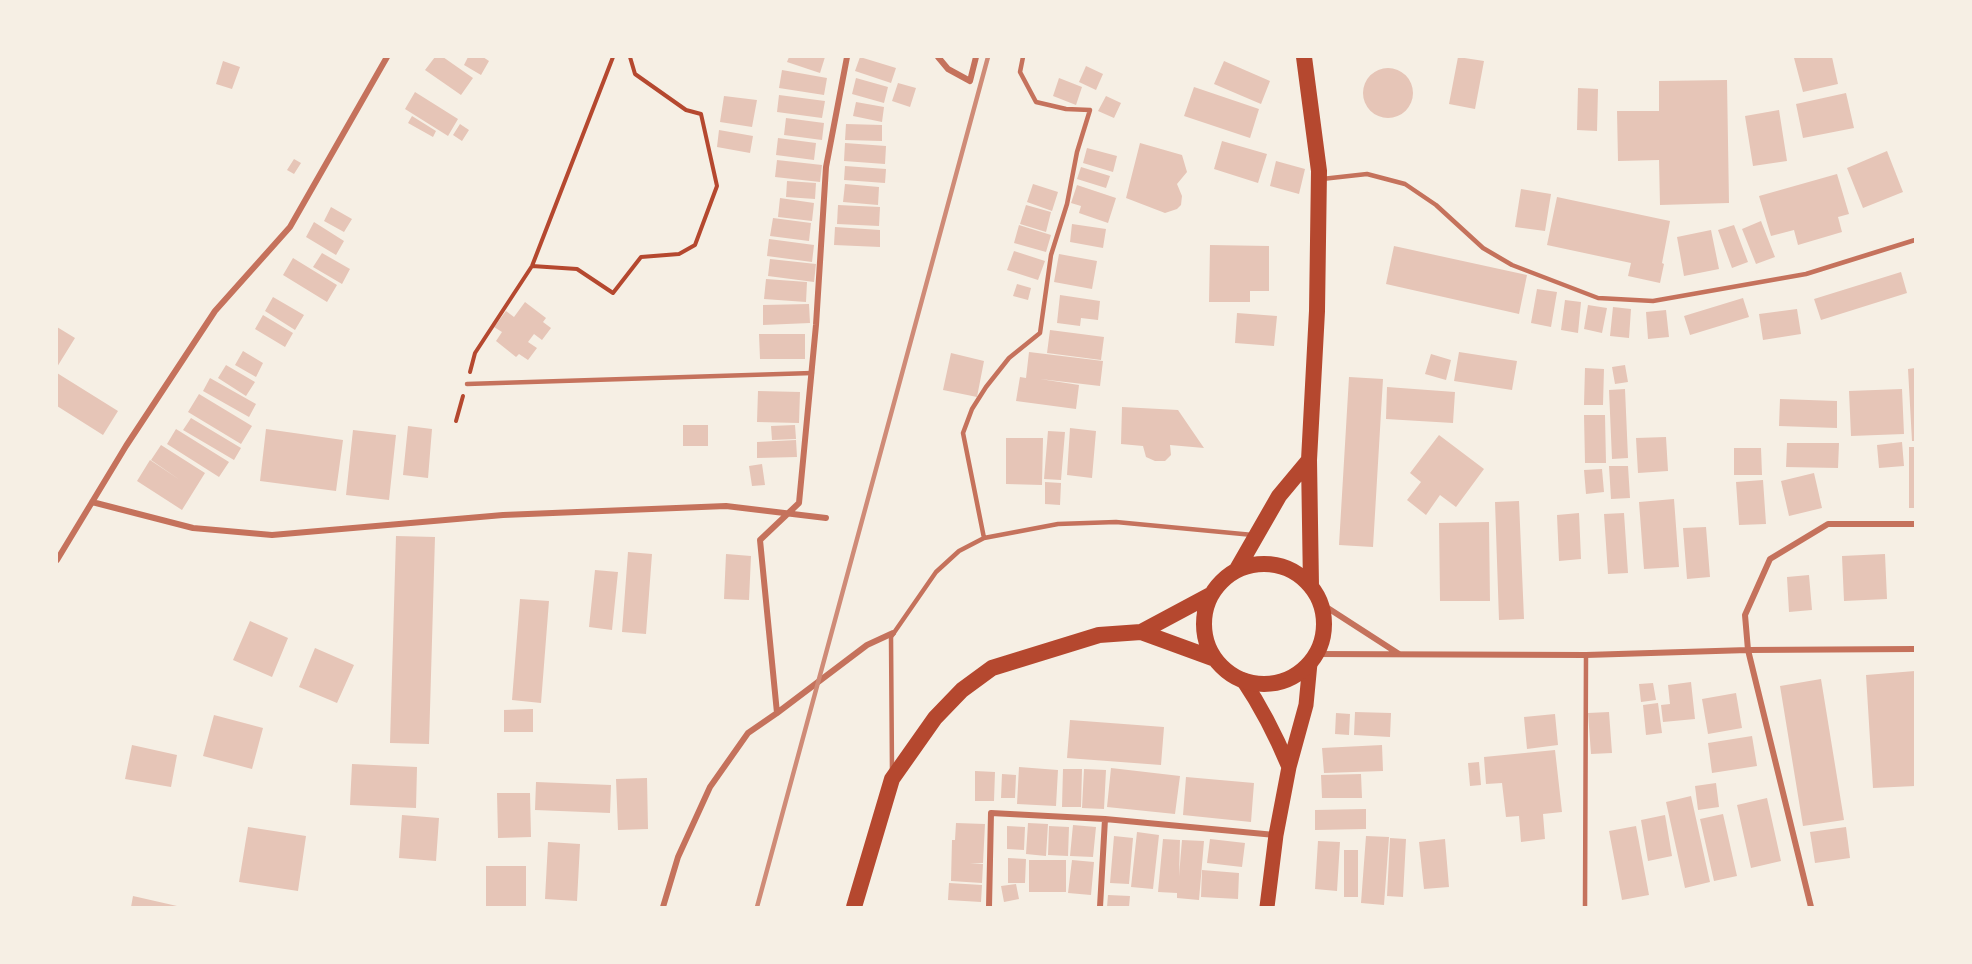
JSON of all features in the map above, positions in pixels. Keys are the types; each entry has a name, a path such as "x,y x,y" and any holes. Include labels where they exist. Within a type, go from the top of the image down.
{"highway":[{"path":"1304,57 1319,179 1317,311 1309,460 1311,586"},
{"path":"1236,571 1280,496 1309,460"},
{"path":"1256,565 1276,565 1295,573 1311,586 1320,603 1324,620 1323,638 1313,659 1296,675 1279,682 1261,684 1243,680 1228,671 1215,659 1208,644 1205,627 1206,610 1212,594 1222,581 1236,571 1256,565"},
{"path":"854,907 892,779 935,718 962,690 992,668 1100,635 1141,632 1212,594"},
{"path":"1141,632 1215,659"}],"main road":[{"path":"1267,907 1276,836 1289,768 1306,705 1313,659"},
{"path":"1243,680 1275,731 1289,768"}],"street":[{"path":"57,560 126,446 215,311 290,227 387,57"},
{"path":"777,713 760,540 799,503 812,373 826,167 847,57"},
{"path":"938,57 948,69 970,81 976,57"},
{"path":"92,502 193,528 272,535 503,515 726,506 826,518"},
{"path":"1811,907 1748,650 1745,615 1770,559 1828,524 1915,524"},
{"path":"1320,603 1400,654"},
{"path":"663,907 678,857 710,787 748,733 867,645 893,633"},
{"path":"1313,659 1400,654 1586,655 1748,650 1915,649"},
{"path":"989,907 991,813 1105,819 1276,836"},
{"path":"1100,907 1105,819"}],"lane":[{"path":"984,538 963,433 972,410 986,387 1009,358 1040,333 1051,255 1067,204 1077,152 1090,110 1036,102 1020,72 1023,57"},
{"path":"1319,179 1367,174 1405,184 1436,205 1484,248 1512,265 1598,298 1653,301 1806,274 1915,240"},
{"path":"467,384 812,373"},
{"path":"892,779 891,637 936,572 959,551 984,538 1058,524 1116,522 1256,536"},
{"path":"1585,907 1586,655"}],"path":[{"path":"456,421 475,353 532,266 613,57"},
{"path":"532,266 577,269 613,293 641,257 679,254 695,245 717,186 700,114 686,110 635,74 630,57"}],"building":[{"path":"435,57 443,57 473,78 461,95 425,70"},
{"path":"468,57 483,57 489,61 481,75 464,65"},
{"path":"789,57 825,57 820,73 787,62"},
{"path":"860,57 896,68 891,83 855,71"},
{"path":"1458,57 1484,61 1475,109 1449,104"},
{"path":"1832,57 1838,84 1803,92 1794,58"},
{"path":"223,61 240,67 232,89 216,84"},
{"path":"1224,61 1270,81 1261,104 1214,84"},
{"path":"1086,66 1103,74 1096,90 1079,82"},
{"path":"1383,68 1393,68 1406,75 1413,88 1413,98 1406,111 1393,118 1383,118 1374,114 1367,107 1363,98 1363,88 1367,79 1374,72"},
{"path":"782,70 827,78 824,95 779,88"},
{"path":"856,78 888,87 884,103 852,94"},
{"path":"1059,78 1082,87 1076,105 1053,96"},
{"path":"1727,80 1729,203 1660,205 1659,160 1618,161 1617,111 1659,111 1659,81"},
{"path":"898,83 916,88 910,107 892,101"},
{"path":"1194,87 1259,109 1250,138 1184,116"},
{"path":"1578,88 1598,89 1597,131 1577,130"},
{"path":"415,92 458,119 448,136 405,109"},
{"path":"1846,93 1854,128 1803,138 1796,104"},
{"path":"779,95 825,101 822,118 777,112"},
{"path":"724,96 757,100 752,127 720,122"},
{"path":"1106,96 1121,103 1114,118 1098,111"},
{"path":"856,102 884,107 882,122 853,116"},
{"path":"1779,110 1787,161 1753,166 1745,116"},
{"path":"412,116 436,131 433,137 408,123"},
{"path":"786,118 824,123 822,140 784,135"},
{"path":"460,124 469,130 462,141 453,135"},
{"path":"846,124 882,125 882,141 845,140"},
{"path":"719,130 753,136 750,153 717,147"},
{"path":"778,138 816,143 814,160 776,155"},
{"path":"1222,141 1267,154 1258,183 1214,169"},
{"path":"845,143 886,146 885,164 844,161"},
{"path":"1140,143 1182,155 1187,172 1177,184 1182,196 1181,205 1177,209 1165,213 1126,198"},
{"path":"1087,148 1117,156 1113,172 1083,163"},
{"path":"1887,151 1903,192 1863,208 1847,168"},
{"path":"294,159 301,163 294,174 287,170"},
{"path":"777,160 822,165 820,182 775,177"},
{"path":"1276,161 1305,169 1299,194 1270,186"},
{"path":"845,166 886,169 885,183 844,180"},
{"path":"1081,167 1110,176 1106,188 1077,179"},
{"path":"1837,174 1849,214 1838,217 1842,232 1798,245 1794,230 1771,236 1759,196"},
{"path":"787,181 816,183 815,199 786,197"},
{"path":"845,184 879,187 878,205 843,202"},
{"path":"1033,184 1058,192 1052,211 1027,202"},
{"path":"1077,185 1116,198 1108,223 1079,213 1081,206 1071,203"},
{"path":"1521,189 1551,194 1545,231 1515,227"},
{"path":"1557,197 1670,221 1660,283 1628,276 1631,263 1547,245"},
{"path":"780,198 814,203 812,221 778,217"},
{"path":"838,205 880,207 879,226 837,224"},
{"path":"1026,205 1051,212 1046,232 1020,224"},
{"path":"331,207 352,219 344,232 324,221"},
{"path":"773,218 811,223 809,241 770,236"},
{"path":"1761,221 1775,257 1756,264 1742,229"},
{"path":"314,222 344,241 336,255 306,237"},
{"path":"1072,224 1106,229 1103,248 1070,242"},
{"path":"1019,225 1051,235 1046,252 1014,243"},
{"path":"1734,225 1748,262 1732,268 1718,230"},
{"path":"835,227 880,230 880,247 834,245"},
{"path":"1711,230 1719,269 1684,276 1677,237"},
{"path":"769,239 814,245 812,262 767,256"},
{"path":"1210,245 1269,246 1269,291 1250,291 1250,302 1209,302"},
{"path":"1394,246 1527,275 1519,314 1386,284"},
{"path":"1014,251 1045,261 1038,280 1007,270"},
{"path":"322,253 350,269 342,284 313,267"},
{"path":"1059,254 1097,261 1092,289 1054,282"},
{"path":"293,258 337,285 327,302 283,275"},
{"path":"770,259 816,264 814,282 768,276"},
{"path":"1901,272 1907,293 1821,320 1814,299"},
{"path":"766,279 807,282 806,302 764,299"},
{"path":"1017,284 1031,288 1028,300 1013,296"},
{"path":"1537,289 1557,292 1551,327 1531,323"},
{"path":"1060,295 1100,301 1098,320 1081,318 1080,326 1057,323"},
{"path":"273,297 304,315 295,330 265,311"},
{"path":"1743,298 1749,317 1690,335 1684,316"},
{"path":"1565,300 1581,302 1578,333 1561,330"},
{"path":"525,302 546,318 543,322 551,328 542,340 534,334 528,342 537,348 528,360 519,354 516,357 496,341 502,332 494,327 506,311 514,317"},
{"path":"809,304 810,323 763,325 763,305"},
{"path":"1588,305 1607,308 1602,333 1584,329"},
{"path":"1613,307 1631,309 1629,338 1610,336"},
{"path":"1797,309 1801,334 1763,340 1759,314"},
{"path":"1666,310 1669,337 1648,339 1646,312"},
{"path":"1237,313 1277,316 1274,346 1235,343"},
{"path":"263,315 293,333 285,347 255,329"},
{"path":"57,327 75,338 57,367"},
{"path":"1050,330 1104,337 1101,360 1047,353"},
{"path":"759,334 805,334 805,359 760,359"},
{"path":"243,351 263,363 256,377 235,365"},
{"path":"1029,352 1103,361 1100,386 1040,379 1079,385 1076,409 1016,401 1020,377 1026,378"},
{"path":"1459,352 1517,361 1512,390 1454,381"},
{"path":"951,353 984,361 977,397 943,390"},
{"path":"1431,354 1451,360 1446,380 1425,374"},
{"path":"226,365 255,382 246,396 218,378"},
{"path":"1625,365 1628,382 1615,384 1612,367"},
{"path":"1585,368 1604,369 1603,405 1584,405"},
{"path":"1915,368 1915,441 1912,441 1908,369"},
{"path":"57,373 118,411 103,435 57,406"},
{"path":"1349,377 1383,379 1373,547 1339,545"},
{"path":"210,378 256,404 249,417 203,391"},
{"path":"1387,387 1455,392 1453,423 1386,419"},
{"path":"1625,389 1628,458 1612,459 1609,390"},
{"path":"1902,389 1904,434 1851,436 1849,391"},
{"path":"758,391 800,392 799,423 757,422"},
{"path":"199,394 252,426 241,444 188,412"},
{"path":"1780,399 1837,401 1837,428 1779,426"},
{"path":"1122,407 1178,410 1204,448 1170,445 1171,455 1165,461 1155,461 1146,457 1143,446 1121,444"},
{"path":"1584,415 1605,415 1606,463 1585,463"},
{"path":"191,418 241,448 234,460 183,430"},
{"path":"683,425 708,425 708,446 683,446"},
{"path":"795,425 796,439 772,440 771,426"},
{"path":"408,426 432,429 428,478 403,475"},
{"path":"1070,428 1096,431 1092,478 1067,475"},
{"path":"176,429 229,462 219,477 167,444"},
{"path":"266,429 343,440 336,491 260,481"},
{"path":"353,430 396,435 389,500 346,495"},
{"path":"1048,431 1065,432 1061,480 1044,479"},
{"path":"1439,435 1484,469 1456,507 1440,495 1426,515 1407,500 1421,482 1410,473"},
{"path":"1666,437 1668,471 1638,473 1636,438"},
{"path":"1006,438 1043,438 1042,485 1006,484"},
{"path":"796,440 797,457 757,458 757,442"},
{"path":"1902,442 1904,466 1879,468 1877,445"},
{"path":"1787,443 1839,443 1838,468 1786,467"},
{"path":"161,445 205,473 182,510 137,481 150,460 180,480 151,460"},
{"path":"1909,447 1915,447 1915,508 1909,508"},
{"path":"1734,448 1761,448 1762,475 1734,475"},
{"path":"762,464 765,485 752,486 749,466"},
{"path":"1609,466 1628,466 1630,498 1611,499"},
{"path":"1602,469 1604,492 1586,494 1584,470"},
{"path":"1814,473 1822,508 1789,516 1781,481"},
{"path":"1763,480 1766,524 1739,525 1736,482"},
{"path":"1045,482 1061,483 1060,505 1045,504"},
{"path":"1674,499 1679,567 1644,569 1639,502"},
{"path":"1519,501 1524,619 1499,620 1495,502"},
{"path":"1579,513 1581,559 1559,561 1557,515"},
{"path":"1624,513 1628,573 1608,574 1604,514"},
{"path":"1489,522 1490,601 1440,601 1439,523"},
{"path":"1706,527 1710,577 1687,579 1683,528"},
{"path":"396,536 435,537 429,744 390,743"},
{"path":"628,552 652,554 646,634 622,632"},
{"path":"726,554 751,556 749,600 724,599"},
{"path":"1885,554 1887,599 1844,601 1842,556"},
{"path":"595,570 618,572 612,630 589,627"},
{"path":"1809,575 1812,610 1789,612 1787,577"},
{"path":"520,599 549,601 541,703 512,700"},
{"path":"250,621 288,638 272,677 233,660"},
{"path":"315,648 354,665 337,703 299,687"},
{"path":"1915,671 1915,786 1873,788 1866,675"},
{"path":"1821,679 1844,820 1803,826 1780,686"},
{"path":"1691,682 1695,719 1663,722 1661,705 1670,704 1668,685"},
{"path":"1653,683 1656,700 1641,702 1639,684"},
{"path":"1736,693 1742,728 1708,734 1702,699"},
{"path":"1658,703 1662,733 1646,735 1643,705"},
{"path":"533,709 533,732 504,732 504,710"},
{"path":"1355,712 1391,713 1390,737 1354,735"},
{"path":"1609,712 1612,753 1591,754 1588,713"},
{"path":"1336,713 1350,714 1349,735 1335,734"},
{"path":"1555,714 1558,745 1527,749 1524,717"},
{"path":"214,715 263,728 252,769 203,756"},
{"path":"1070,720 1164,727 1161,765 1067,758"},
{"path":"1752,736 1757,766 1712,773 1708,743"},
{"path":"132,745 177,755 171,787 125,779"},
{"path":"1382,745 1383,771 1324,773 1322,748"},
{"path":"1555,750 1562,812 1543,814 1545,839 1521,842 1519,816 1506,817 1502,783 1486,784 1484,757"},
{"path":"1479,762 1481,785 1470,786 1468,763"},
{"path":"352,764 417,767 416,808 350,805"},
{"path":"1019,767 1058,770 1056,806 1017,804"},
{"path":"1111,768 1180,776 1175,814 1107,807"},
{"path":"1063,769 1082,769 1081,807 1062,807"},
{"path":"1084,769 1106,770 1104,809 1082,808"},
{"path":"975,771 995,772 994,801 975,801"},
{"path":"1002,774 1016,775 1015,798 1001,798"},
{"path":"1361,774 1362,798 1322,798 1321,775"},
{"path":"1186,777 1254,783 1251,822 1183,815"},
{"path":"647,778 648,829 618,830 616,779"},
{"path":"536,782 611,785 610,813 535,810"},
{"path":"1716,783 1719,807 1698,810 1695,786"},
{"path":"497,793 530,793 531,837 498,838"},
{"path":"1691,796 1710,882 1685,888 1666,802"},
{"path":"1767,798 1781,861 1751,868 1737,805"},
{"path":"1366,809 1366,829 1315,830 1315,810"},
{"path":"1723,814 1737,876 1714,881 1700,819"},
{"path":"402,815 439,818 436,861 399,858"},
{"path":"1665,815 1672,856 1648,861 1641,820"},
{"path":"956,823 985,824 983,863 970,863 983,864 982,883 951,881 952,840 955,840"},
{"path":"1028,823 1048,824 1046,856 1026,854"},
{"path":"1073,825 1096,827 1093,857 1070,856"},
{"path":"1007,826 1025,827 1024,850 1007,849"},
{"path":"1049,826 1069,827 1068,856 1048,855"},
{"path":"1636,826 1649,895 1622,900 1609,831"},
{"path":"248,827 306,836 298,891 239,882"},
{"path":"1846,827 1850,858 1815,863 1810,832"},
{"path":"1137,832 1159,835 1153,889 1131,887"},
{"path":"1114,836 1133,838 1129,884 1110,883"},
{"path":"1366,836 1389,837 1384,905 1361,903"},
{"path":"1390,838 1406,839 1403,897 1387,896"},
{"path":"1163,839 1180,840 1179,876 1182,840 1204,841 1199,900 1177,898 1177,893 1158,892"},
{"path":"1210,839 1245,843 1242,867 1207,863"},
{"path":"1445,839 1449,887 1424,889 1419,842"},
{"path":"1318,841 1340,842 1337,891 1315,889"},
{"path":"548,842 580,844 577,901 545,899"},
{"path":"1344,850 1358,850 1358,897 1344,897"},
{"path":"1008,858 1026,859 1025,883 1008,883"},
{"path":"1029,860 1066,860 1066,892 1029,892"},
{"path":"1072,860 1094,862 1091,895 1068,893"},
{"path":"486,866 526,866 526,907 486,907"},
{"path":"1202,870 1239,873 1238,899 1201,897"},
{"path":"949,883 982,885 981,902 948,900"},
{"path":"1016,884 1019,899 1004,902 1001,886"},
{"path":"1108,895 1130,896 1129,907 1107,907"},
{"path":"133,896 177,906 131,907"}],"railway":[{"path":"757,907 988,57"}]}
